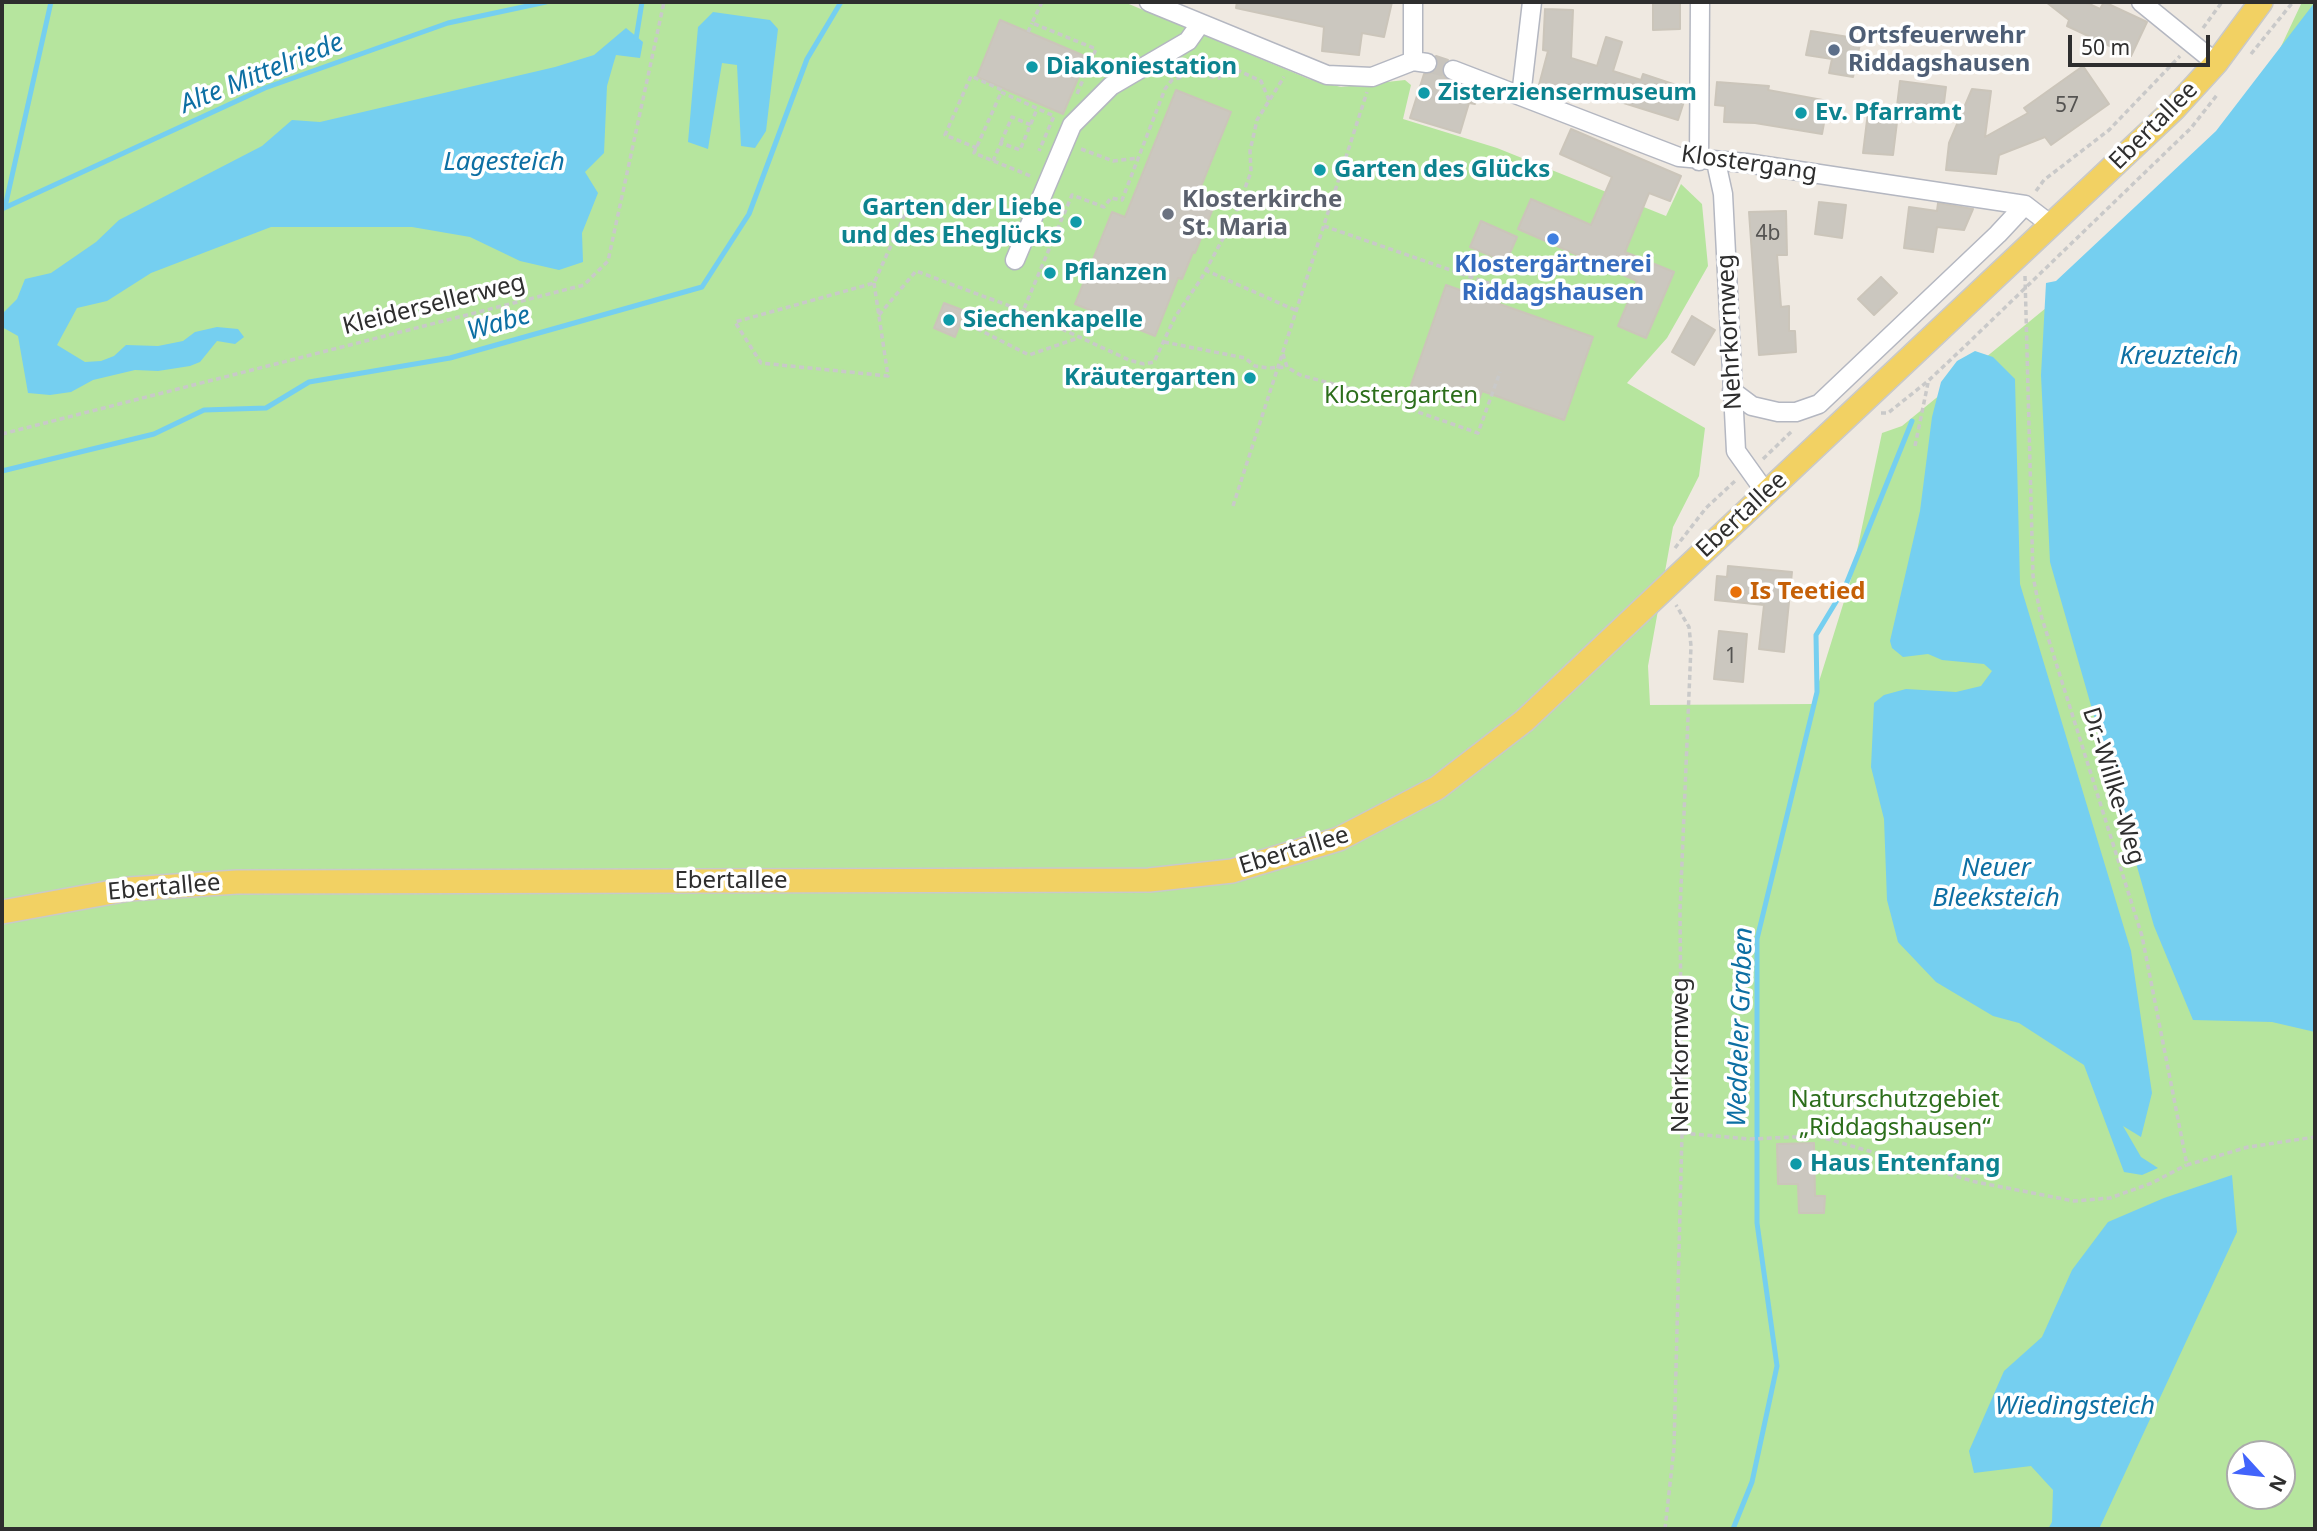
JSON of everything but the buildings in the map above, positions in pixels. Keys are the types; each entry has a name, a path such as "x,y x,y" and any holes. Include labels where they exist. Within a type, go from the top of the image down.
{"main road":[{"name":"Ebertallee","path":"2,912 129,889 237,881 1116,881 1196,877 1232,871 1339,839 1437,788 1496,745 2174,109 2216,62 2261,2"}],"street":[{"path":"1149,2 1293,63 1340,78 1372,77 1420,62 1413,2"},
{"path":"1521,96 1532,2"},
{"name":"Nehrkornweg","path":"1700,2 1707,161 1723,194 1736,451 1766,493"},
{"path":"2141,2 2216,62"},
{"path":"1015,260 1068,133 1111,86 1188,41 1200,23"},
{"name":"Klostergang","path":"1453,70 1679,156 1746,163 2025,205 2051,225"},
{"path":"1732,391 1752,405 1778,412 1796,412 1819,404 2025,205"}],"path":[{"name":"Kleidersellerweg","path":"2,434 584,285 608,261 664,2"},
{"path":"1028,32 1042,2"},
{"path":"2025,205 2043,180 2109,130 2192,43 2222,2"},
{"path":"2248,57 2293,2"},
{"path":"1032,23 1096,49 1068,116 1068,133 1113,161 1139,158"},
{"path":"879,315 916,271 1023,312 1078,338 1144,364 1154,362 1243,195 1251,172 1250,151 1256,120 1293,63"},
{"path":"1023,312 1072,195 1104,207 1111,198 1122,200 1165,89 1172,80 1191,74 1210,79 1219,78 1228,66 1261,81 1269,100"},
{"path":"977,148 945,135 971,76 1054,116 1029,175"},
{"path":"1233,506 1372,77"},
{"path":"1875,414 1888,413 1928,381 2191,128 2224,87"},
{"path":"1002,91 974,153 1047,182"},
{"path":"1001,143 1020,150 1037,109"},
{"path":"993,161 1012,117 1031,125"},
{"path":"874,282 735,322 761,363 888,376 874,282 906,212"},
{"path":"1324,226 1511,292"},
{"path":"1205,270 1295,310"},
{"name":"Dr.-Willke-Weg","path":"2026,284 2033,576 2040,612 2142,936 2187,1165"},
{"path":"962,321 1029,355 1078,338"},
{"path":"1164,342 1245,358 1255,366 1276,370 1287,367"},
{"path":"1283,349 1287,367 1300,375 1355,390 1478,433 1500,372"},
{"path":"1915,446 1928,381"},
{"name":"Nehrkornweg","path":"1663,589 1684,614 1689,627 1691,646 1680,911 1682,1133 1674,1448 1665,1529"},
{"path":"1682,1133 1750,1139 1817,1136 1976,1182 2074,1201 2110,1198 2152,1183 2187,1165 2248,1147 2315,1137"}],"green space":[{"path":"2,2 1124,2 1309,79 1341,87 1405,80 1411,85 1403,119 1497,148 1666,216 1681,184 1702,204 1708,266 1667,338 1627,383 1705,428 1699,476 1673,527 1648,666 1650,705 1812,704 1851,579 1882,433 1902,426 2063,294 2260,91 2302,2 2315,2 2315,1529 2,1529"}],"water":[{"name":"Kreuzteich","path":"2315,2 2315,1032 2272,1022 2193,1020 2154,926 2050,562 2041,375 2046,283 2056,281 2216,131"},
{"path":"713,12 770,20 778,29 766,131 755,148 741,146 737,65 722,63 708,149 688,142 698,27"},
{"name":"Lagesteich","path":"626,28 643,42 640,58 616,55 607,86 604,153 585,172 598,193 582,233 583,262 559,270 520,261 470,237 412,227 271,227 151,273 107,301 77,308 57,345 85,362 101,361 114,356 126,345 158,346 183,341 195,332 217,327 238,329 244,337 235,344 217,341 200,362 190,366 158,371 135,370 93,380 71,392 50,395 28,393 18,336 2,327 2,314 17,299 25,279 51,273 96,242 119,220 262,146 292,120 320,122 555,67 594,55"},
{"name":"Neuer Bleeksteich","path":"1975,351 1993,357 2015,379 2020,584 2131,951 2152,1093 2141,1137 2123,1126 2141,1157 2158,1168 2142,1175 2124,1172 2084,1065 2019,1023 1993,1016 1936,982 1898,942 1887,900 1884,819 1871,767 1874,703 1884,695 1906,689 1956,692 1981,686 1992,671 1984,664 1942,660 1928,654 1903,657 1892,648 1890,641 1920,511 1932,417 1941,382 1957,361"},
{"name":"Wiedingsteich","path":"2232,1175 2237,1232 2099,1529 2048,1529 2052,1522 2053,1490 2031,1466 1974,1473 1969,1451 2004,1371 2042,1337 2072,1270 2108,1222 2164,1198"}],"waterway":[{"path":"5,207 51,2"},
{"name":"Alte Mittelriede","path":"2,209 265,88 448,23 546,2"},
{"path":"636,39 642,2"},
{"name":"Wabe","path":"2,471 154,434 204,410 266,408 309,382 450,358 702,287 749,214 807,59 841,2"},
{"name":"Weddeler Graben","path":"1733,1529 1752,1482 1777,1366 1757,1223 1757,939 1817,692 1816,635 1845,587 1912,421"}],"tunnel":[{"path":"1427,63 1453,70"}],"place":[{"name":"Ortsfeuerwehr Riddagshausen","path":"1834,50"},
{"name":"Diakoniestation","path":"1032,67"},
{"name":"Zisterziensermuseum","path":"1424,93"},
{"name":"Ev. Pfarramt","path":"1801,113"},
{"name":"Garten des Glücks","path":"1320,170"},
{"name":"Klosterkirche St. Maria","path":"1168,214"},
{"name":"Garten der Liebe und des Eheglücks","path":"1076,222"},
{"name":"Klostergärtnerei Riddagshausen","path":"1553,239"},
{"name":"Pflanzen","path":"1050,273"},
{"name":"Siechenkapelle","path":"949,320"},
{"name":"Kräutergarten","path":"1250,378"},
{"name":"Is Teetied","path":"1736,592"},
{"name":"Haus Entenfang","path":"1796,1164"}],"park label":[{"name":"Klostergarten","path":"1401,396"},
{"name":"Naturschutzgebiet „Riddagshausen“","path":"1895,1114"}]}
